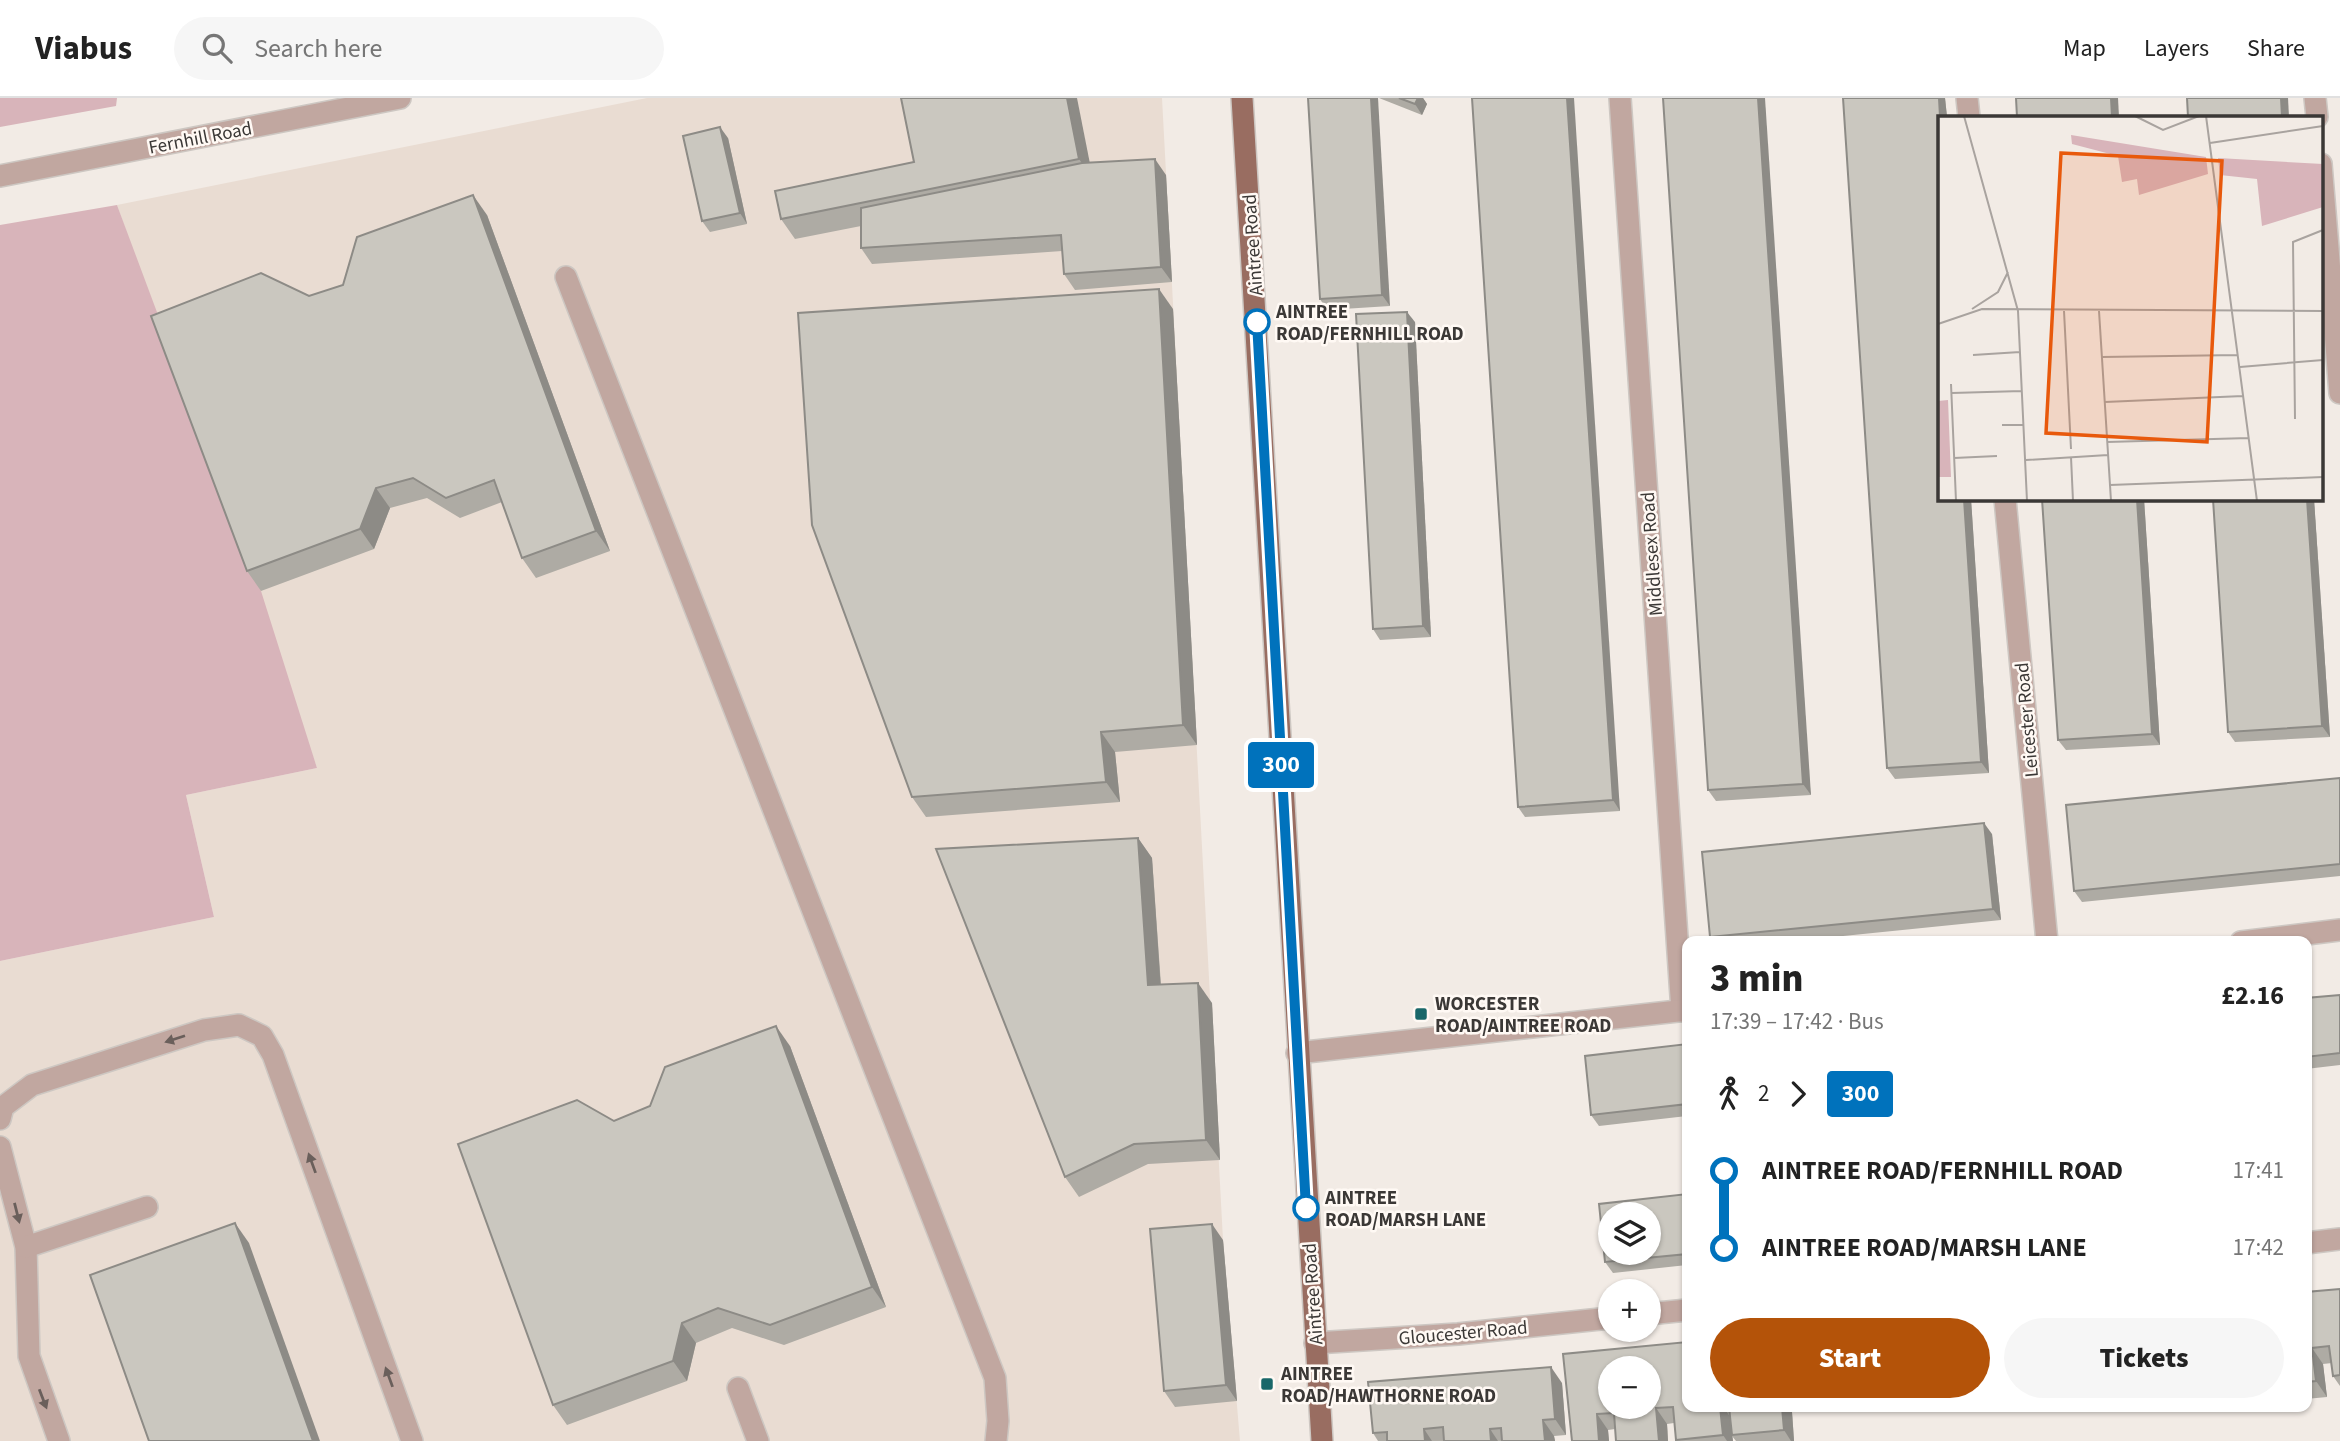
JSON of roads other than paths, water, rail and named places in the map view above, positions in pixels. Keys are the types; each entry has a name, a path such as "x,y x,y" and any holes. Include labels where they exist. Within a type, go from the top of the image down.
{"main road":[{"name":"Aintree Road","path":"1242,98 1321,1441"}],"street":[{"name":"Fernhill Road","path":"0,176 400,98"},
{"name":"Middlesex Road","path":"1620,98 1682,969"},
{"path":"1967,98 1969,116"},
{"path":"2315,98 2317,116"},
{"path":"2322,176 2340,393"},
{"path":"566,277 995,1378 998,1421 996,1441"},
{"name":"Leicester Road","path":"2005,500 2046,936"},
{"path":"2290,936 2340,930"},
{"path":"1297,1053 1682,1011"},
{"path":"0,1119 4,1107 32,1085 46,1080 204,1030 239,1025 262,1035 273,1055 412,1441"},
{"path":"0,1147 26,1247 29,1356 59,1441"},
{"path":"26,1247 147,1207"},
{"path":"2312,1242 2340,1239"},
{"path":"1661,1313 1682,1311"},
{"name":"Gloucester Road","path":"1315,1343 1458,1334 1598,1319"},
{"path":"738,1388 758,1441"}],"place":[{"name":"AINTREE ROAD/FERNHILL ROAD","path":"1257,322"},
{"name":"WORCESTER ROAD/AINTREE ROAD","path":"1421,1014"},
{"name":"AINTREE ROAD/MARSH LANE","path":"1306,1208"},
{"name":"AINTREE ROAD/HAWTHORNE ROAD","path":"1267,1384"}]}
